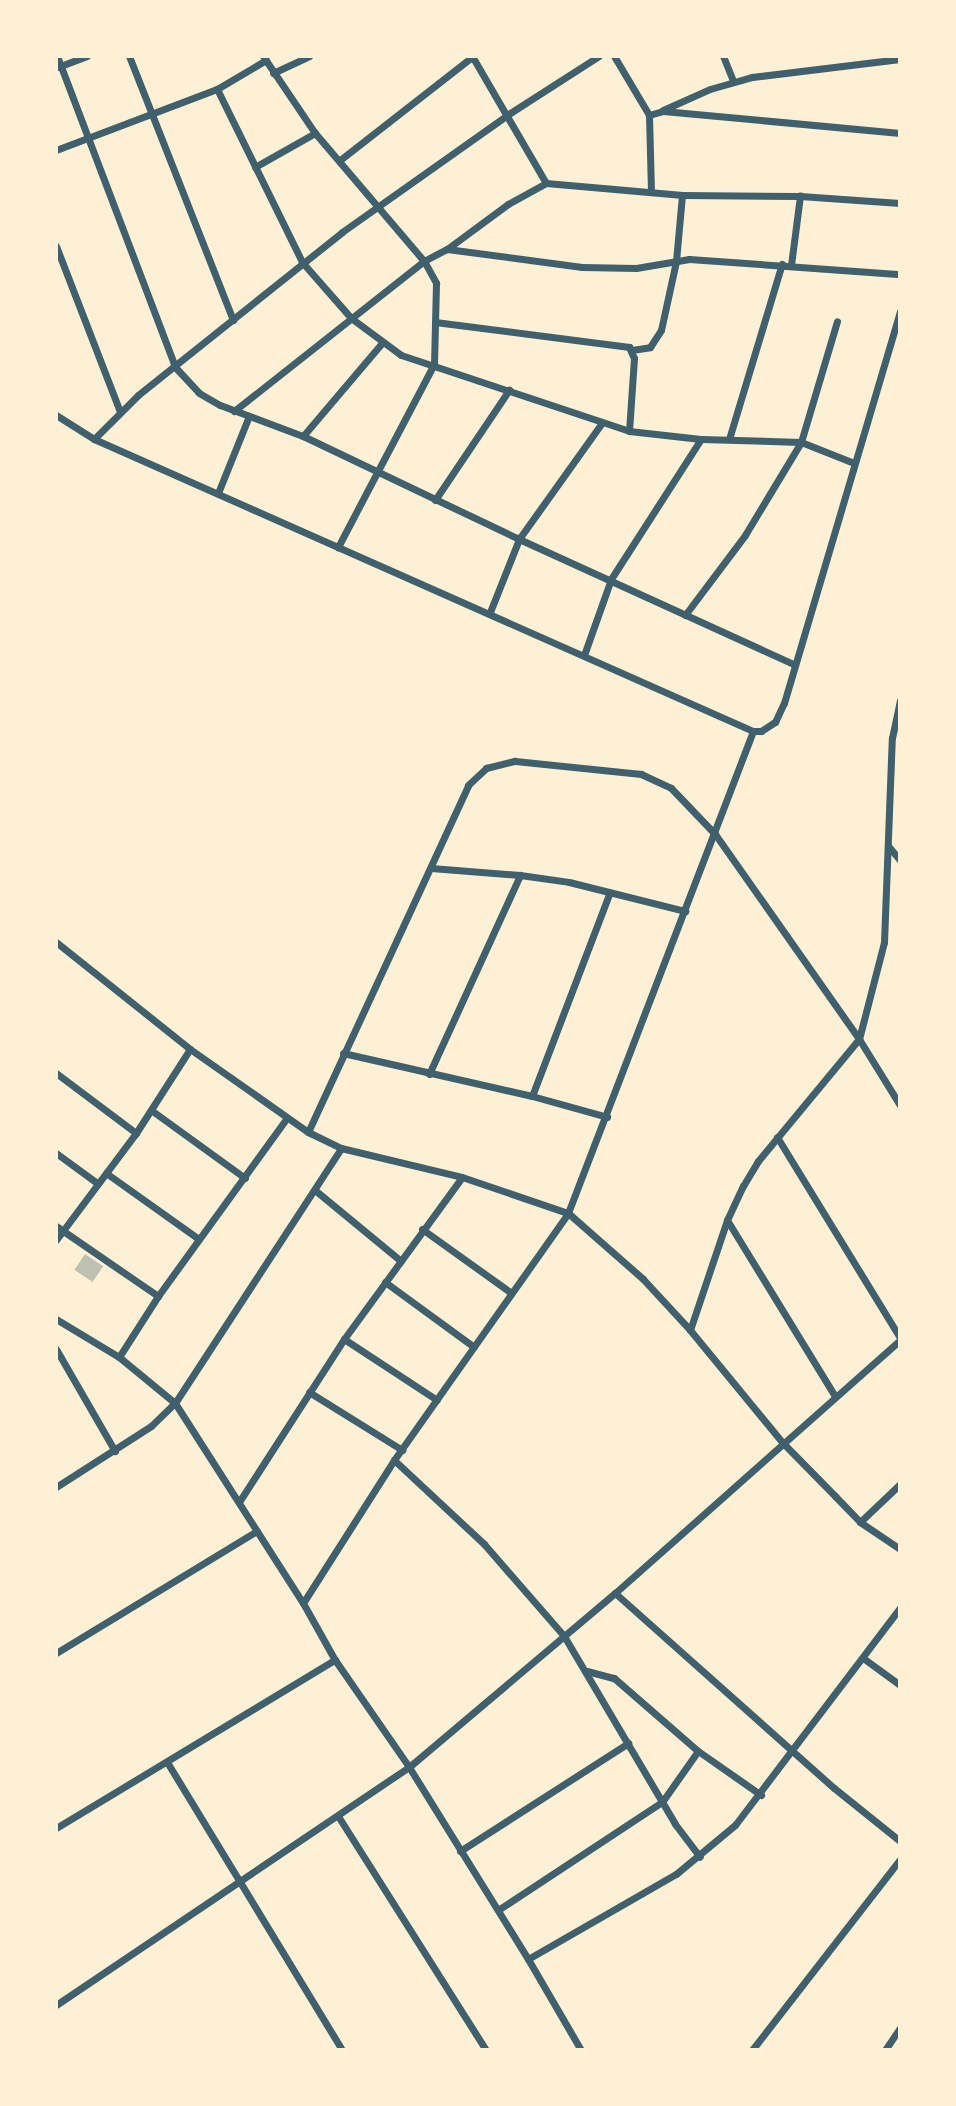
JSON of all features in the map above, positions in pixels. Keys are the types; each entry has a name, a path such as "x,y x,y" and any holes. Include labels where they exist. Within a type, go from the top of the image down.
{"street":[{"path":"57,56 58,67 175,367 199,393 234,411 303,436 519,539 795,664"},
{"path":"58,67 87,56"},
{"path":"129,56 233,320"},
{"path":"273,73 309,56"},
{"path":"340,160 472,56 546,183"},
{"path":"94,439 120,412 302,262 507,115 599,56"},
{"path":"614,56 649,115 651,191"},
{"path":"723,56 733,81"},
{"path":"56,149 217,89 264,58 315,132 424,261 436,283 434,364 338,547"},
{"path":"649,115 733,81 810,67 898,58"},
{"path":"217,89 302,262 351,318 401,355 434,364 601,424 629,431 701,439 801,442 854,463"},
{"path":"663,111 900,134"},
{"path":"255,167 315,132"},
{"path":"234,411 424,261 447,249 508,204 546,183 682,195 800,196 900,203"},
{"path":"435,323 625,346 632,350 650,347 661,330 676,261 682,195"},
{"path":"791,265 800,196"},
{"path":"56,246 120,412"},
{"path":"447,249 618,269 676,261 782,264 900,274"},
{"path":"729,439 782,264"},
{"path":"56,415 94,439 490,612 753,731 766,730 775,722 795,664 900,311"},
{"path":"685,615 745,535 801,442 837,321"},
{"path":"303,436 382,343"},
{"path":"629,431 634,358 632,350"},
{"path":"435,500 509,390"},
{"path":"219,493 249,416"},
{"path":"490,612 519,539 601,424"},
{"path":"584,655 611,579 701,439"},
{"path":"690,1330 727,1220 758,1161 859,1039 883,951 892,738 900,701"},
{"path":"303,1603 394,1460 568,1213 753,731"},
{"path":"308,1132 468,785 477,774 499,763 515,761 641,774 671,788 715,834 859,1039 900,1105"},
{"path":"889,846 900,860"},
{"path":"431,868 520,875 610,891 685,911"},
{"path":"429,1074 520,875"},
{"path":"532,1096 610,891"},
{"path":"57,945 190,1049 308,1132 341,1148 462,1177 568,1213 629,1264 690,1330 782,1442 860,1522 900,1549"},
{"path":"56,1240 59,1228 136,1133 190,1049"},
{"path":"343,1053 532,1096 607,1117"},
{"path":"56,1073 136,1133"},
{"path":"151,1110 245,1178"},
{"path":"119,1357 158,1296 287,1118"},
{"path":"56,2005 409,1768 615,1593 900,1339 777,1138"},
{"path":"56,1487 151,1426 175,1403 316,1191 341,1148"},
{"path":"56,1153 97,1184"},
{"path":"106,1172 199,1239"},
{"path":"239,1502 344,1339 462,1177"},
{"path":"316,1191 401,1261"},
{"path":"727,1220 835,1396"},
{"path":"59,1228 158,1296"},
{"path":"422,1229 510,1292"},
{"path":"385,1282 474,1347"},
{"path":"56,1319 119,1357 175,1403 303,1603 335,1660 409,1768 498,1910 580,2050"},
{"path":"344,1339 437,1400"},
{"path":"56,1349 115,1451"},
{"path":"309,1392 402,1450"},
{"path":"394,1460 484,1544 564,1636 662,1802 700,1857"},
{"path":"860,1522 900,1483"},
{"path":"56,1653 257,1531"},
{"path":"615,1593 834,1788 900,1841"},
{"path":"528,1959 700,1857 735,1825 761,1795 900,1608"},
{"path":"863,1658 900,1685"},
{"path":"56,1828 335,1660"},
{"path":"587,1671 614,1678 698,1751 761,1795"},
{"path":"460,1851 628,1743"},
{"path":"498,1910 662,1802 698,1751"},
{"path":"167,1762 238,1883 342,2050"},
{"path":"338,1816 486,2050"},
{"path":"752,2050 900,1859"},
{"path":"885,2050 899,2031"}],"building":[{"path":"85,1254 103,1266 93,1282 74,1270"}]}
